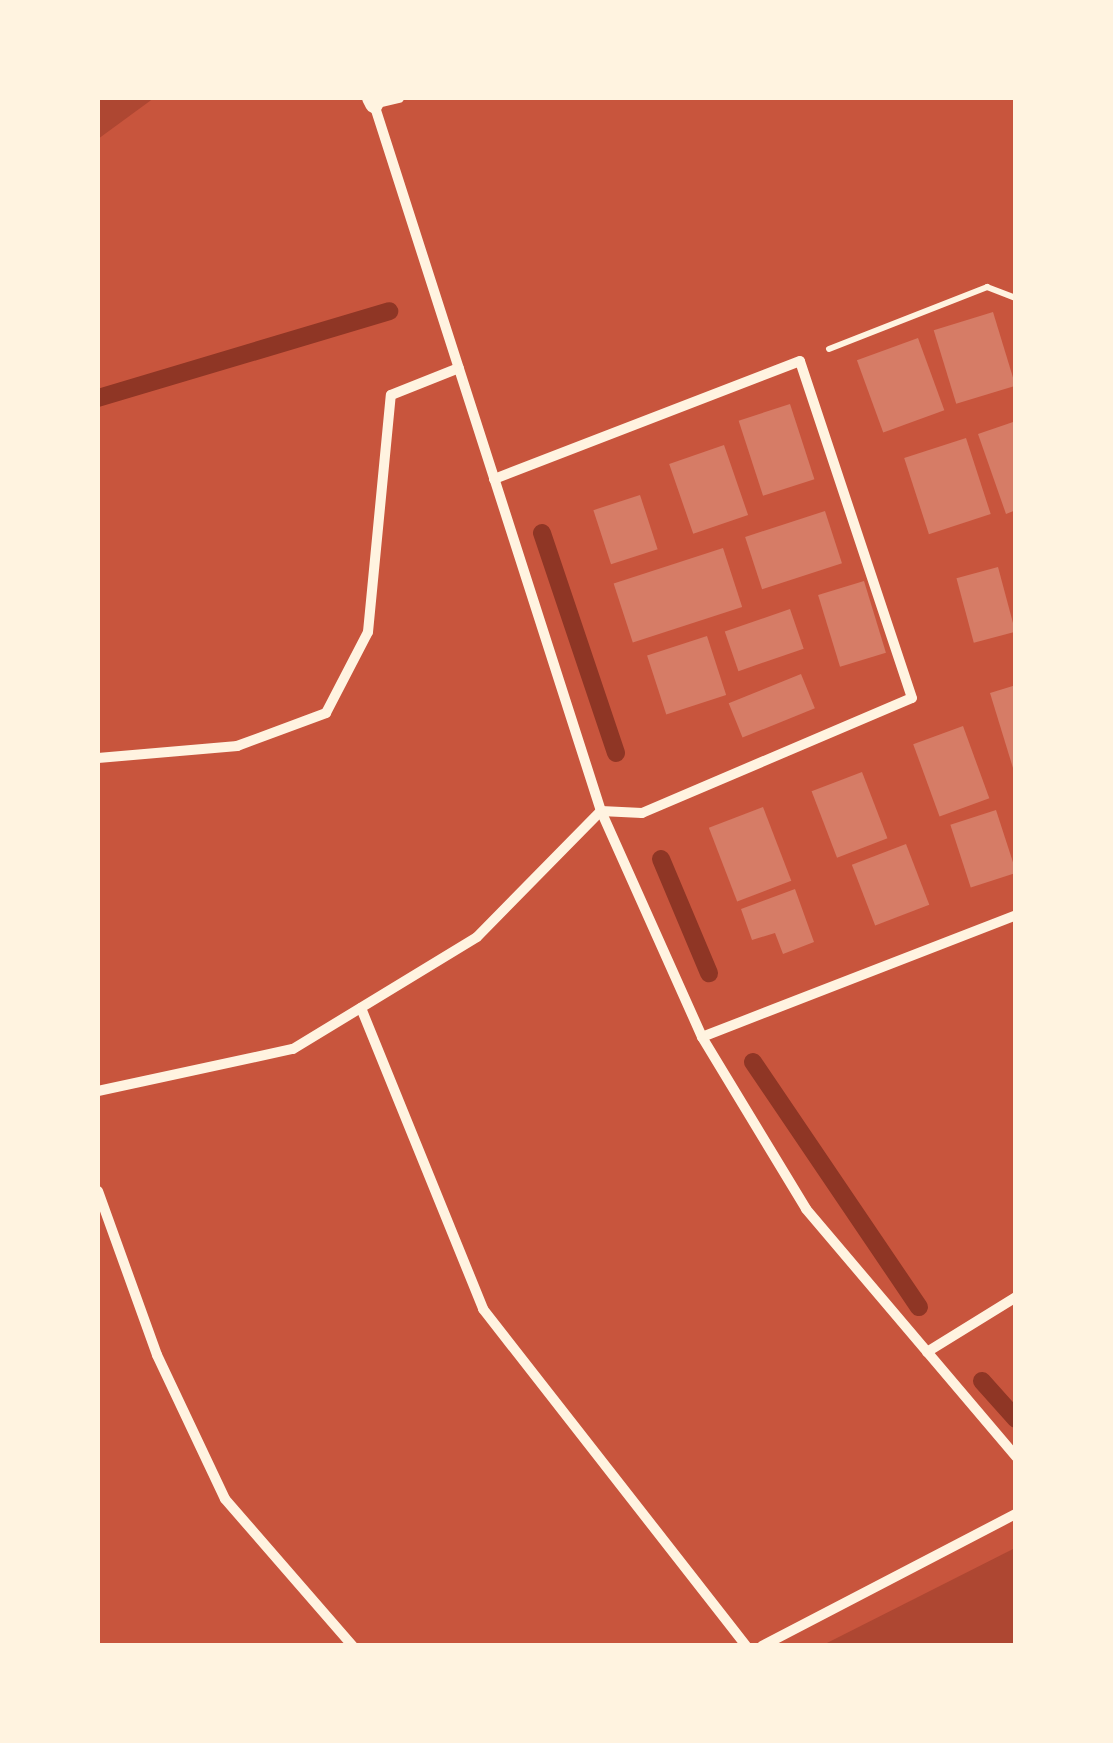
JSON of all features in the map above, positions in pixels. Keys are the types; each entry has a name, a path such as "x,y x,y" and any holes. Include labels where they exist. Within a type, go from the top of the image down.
{"street":[{"path":"399,98 372,101 601,810 702,1037 806,1208 1016,1457"},
{"path":"98,1091 293,1049 477,937 601,810 642,813 912,698 800,360 494,478"},
{"path":"98,758 237,746 326,713 368,632 392,395 459,368"},
{"path":"702,1037 1016,915"},
{"path":"361,1008 483,1309 746,1646"},
{"path":"98,1191 157,1355 226,1499 353,1646"},
{"path":"927,1352 1016,1297"},
{"path":"762,1646 1016,1514"}],"path":[{"path":"800,360 987,288 1016,298"}],"shaded area":[{"path":"98,98 154,98 98,139"},
{"path":"1015,1548 1015,1645 823,1645"}],"building":[{"path":"993,312 1016,386 956,404 934,330"},
{"path":"918,338 944,410 883,433 857,360"},
{"path":"790,404 814,479 763,496 739,421"},
{"path":"1016,421 1016,510 1006,514 978,434"},
{"path":"966,438 991,514 929,534 904,458"},
{"path":"724,445 748,515 693,534 669,464"},
{"path":"640,495 658,549 611,564 593,510"},
{"path":"825,511 842,563 762,589 745,537"},
{"path":"723,548 742,607 633,643 614,584"},
{"path":"998,567 1015,632 974,643 956,578"},
{"path":"864,581 886,653 840,667 818,595"},
{"path":"790,609 804,649 738,671 725,631"},
{"path":"707,636 726,695 666,714 647,655"},
{"path":"801,674 815,708 743,738 729,703"},
{"path":"1016,685 1016,767 1013,768 990,693"},
{"path":"963,726 989,798 940,816 913,744"},
{"path":"862,772 887,838 837,858 812,791"},
{"path":"763,807 791,881 737,902 709,828"},
{"path":"996,810 1016,873 971,888 950,825"},
{"path":"906,844 929,905 875,925 852,865"},
{"path":"795,889 814,942 783,954 775,933 752,940 741,909"}],"waterway":[{"path":"98,398 389,311"},
{"path":"542,533 616,753"},
{"path":"661,859 709,973"},
{"path":"753,1062 919,1307"},
{"path":"982,1381 1016,1419"}]}
